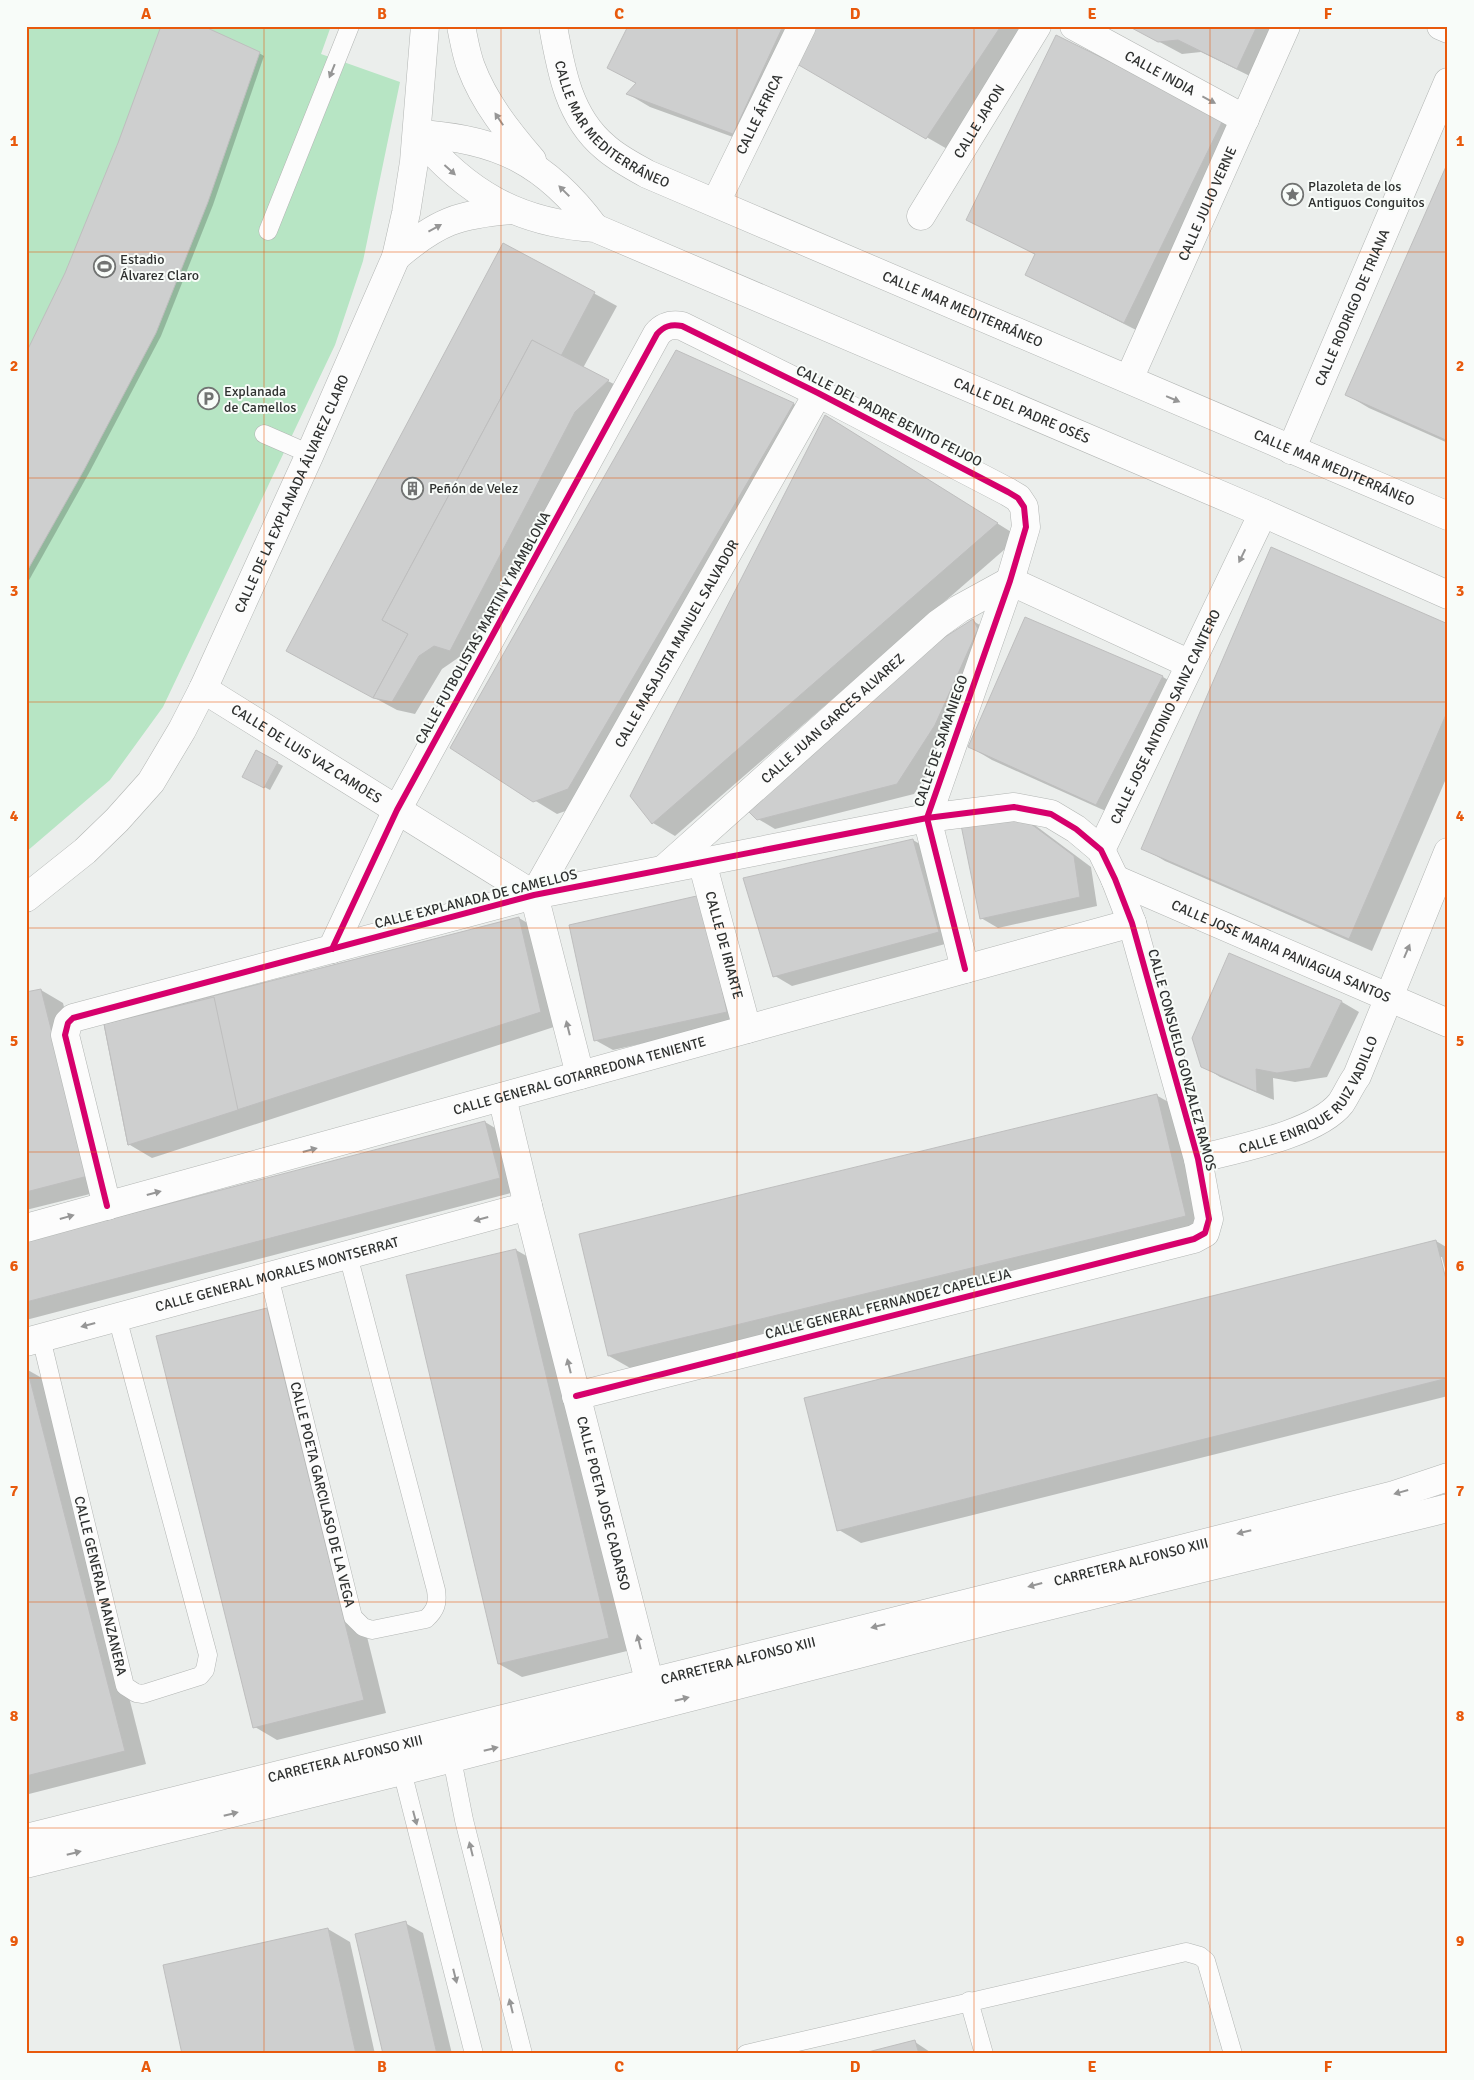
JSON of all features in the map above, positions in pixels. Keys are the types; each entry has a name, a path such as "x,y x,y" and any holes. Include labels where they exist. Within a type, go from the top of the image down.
{"street":[{"name":"CALLE DE LA EXPLANADA ÁLVAREZ CLARO","path":"26,898 85,851 117,820 151,782 182,730 203,689 310,454 396,258 406,213 418,134 425,26"},
{"path":"460,26 471,67 486,99 510,136 541,171 580,207 595,228"},
{"name":"CALLE MAR MEDITERRÁNEO","path":"554,26 558,54 569,95 581,121 605,147 647,174 1448,516"},
{"name":"CALLE ÁFRICA","path":"716,202 802,26"},
{"name":"CALLE JAPON","path":"921,216 1037,26"},
{"name":"CALLE INDIA","path":"1074,26 1245,119"},
{"name":"CALLE JULIO VERNE","path":"1129,379 1286,26"},
{"path":"1441,26 1448,29"},
{"name":"CALLE RODRIGO DE TRIANA","path":"1291,450 1448,82"},
{"path":"418,134 443,135 494,147 541,171"},
{"name":"CALLE DEL PADRE OSÉS","path":"418,134 437,158 460,179 485,197 513,210 553,223 595,228 1263,512 1448,595"},
{"name":"CALLE DEL PADRE OSÉS","path":"396,258 421,236 449,221 480,212 513,210"},
{"name":"CALLE DEL PADRE BENITO FEIJOO","path":"668,326 682,326 818,393 1018,498 1024,507 1026,527 1010,581"},
{"name":"CALLE FUTBOLISTAS MARTIN Y MAMBLONA","path":"332,949 398,810 657,334 668,326"},
{"name":"CALLE MASAJISTA MANUEL SALVADOR","path":"534,895 818,393"},
{"name":"CALLE JOSE ANTONIO SAINZ CANTERO","path":"1101,850 1263,512"},
{"path":"1010,581 1190,664"},
{"name":"CALLE DE SAMANIEGO","path":"965,969 927,818 1010,581"},
{"name":"CALLE JUAN GARCES ALVAREZ","path":"664,869 938,624 959,609 1010,581"},
{"name":"CALLE DE LUIS VAZ CAMOES","path":"203,689 534,895"},
{"name":"CALLE EXPLANADA DE CAMELLOS","path":"107,1206 65,1035 68,1023 73,1018 534,895 927,818 1014,806 1051,814 1076,829 1101,850"},
{"path":"1101,850 1116,879 1132,923"},
{"name":"CALLE ENRIQUE RUIZ VADILLO","path":"1198,1159 1291,1133 1316,1124 1340,1104 1357,1076 1448,852"},
{"name":"CALLE DE IRIARTE","path":"702,862 747,1029"},
{"name":"CALLE JOSE MARIA PANIAGUA SANTOS","path":"1116,879 1448,1023"},
{"path":"534,895 580,1075"},
{"name":"CALLE GENERAL GOTARREDONA TENIENTE","path":"26,1228 1132,923"},
{"name":"CALLE CONSUELO GONZALEZ RAMOS","path":"1132,923 1198,1159 1210,1220 1205,1233"},
{"name":"CALLE POETA JOSE CADARSO","path":"502,1097 576,1396 653,1694"},
{"name":"CALLE GENERAL MORALES MONTSERRAT","path":"34,1340 528,1206"},
{"name":"CALLE GENERAL FERNANDEZ CAPELLEJA","path":"576,1396 1174,1244 1200,1237 1205,1233"},
{"name":"CARRETERA ALFONSO XIII","path":"26,1864 452,1759 653,1694 1394,1494 1448,1477"},
{"name":"CARRETERA ALFONSO XIII","path":"26,1838 653,1694 1003,1617 1448,1508"}],"lane":[{"path":"268,231 350,26"},
{"path":"264,434 310,454"},
{"name":"CALLE POETA GARCILASO DE LA VEGA","path":"269,1276 354,1617 363,1628 372,1630 426,1619 433,1613 436,1606 436,1590 348,1255"},
{"name":"CALLE GENERAL MANZANERA","path":"34,1340 125,1686 136,1693 143,1694 200,1676 205,1670 208,1655 117,1317"},
{"path":"452,1759 464,1820 523,2054"},
{"path":"402,1771 474,2054"},
{"path":"746,2054 1178,1953 1193,1953 1206,1961 1233,2054"},
{"path":"969,2001 984,2054"}],"green space":[{"path":"26,26 331,26 321,54 400,82 363,261 335,345 163,707 110,780 26,852"}],"building":[{"name":"Estadio Álvarez Claro","path":"161,26 203,26 260,52 208,202 156,333 84,470 26,573 26,353 65,273 118,143"},
{"path":"628,26 783,26 733,134 626,94 636,83 607,68"},
{"path":"815,26 1001,26 926,139 797,64"},
{"path":"1128,26 1257,26 1237,69 1178,40 1158,42"},
{"path":"1056,35 1224,118 1124,323 1025,275 1035,254 966,220"},
{"path":"1448,162 1448,441 1345,395"},
{"name":"Peñón de Velez","path":"503,243 595,292 561,356 532,340 382,620 408,634 373,698 286,651"},
{"path":"532,340 609,380 575,412 450,651 434,646 419,656 392,702 373,698 408,634 382,620"},
{"path":"676,350 794,403 568,789 533,802 450,748"},
{"path":"825,415 998,523 652,824 630,796"},
{"path":"1271,547 1448,624 1448,710 1349,939 1141,849"},
{"path":"1025,617 1163,676 1096,805 968,747"},
{"path":"973,619 978,629 935,725 897,784 757,820 743,806 945,637"},
{"path":"256,750 278,762 264,788 242,777"},
{"path":"1015,812 1074,856 1080,897 980,919 961,825"},
{"path":"913,839 939,932 773,977 743,878"},
{"path":"701,895 727,1012 594,1041 569,925"},
{"path":"519,917 541,1012 128,1145 104,1024"},
{"path":"1229,953 1342,1001 1310,1068 1277,1073 1256,1069 1257,1092 1201,1067 1192,1038"},
{"path":"41,989 88,1176 26,1192 26,992"},
{"path":"214,997 238,1110 128,1145 104,1024"},
{"path":"1157,1094 1186,1216 608,1356 579,1234"},
{"path":"485,1121 500,1178 26,1302 26,1241"},
{"path":"1436,1240 1448,1287 1448,1378 837,1531 804,1398"},
{"path":"516,1249 609,1638 498,1664 406,1275"},
{"path":"267,1308 364,1700 253,1728 156,1336"},
{"path":"26,1368 125,1751 26,1776"},
{"path":"406,1921 437,2054 383,2054 355,1934"},
{"path":"328,1928 356,2054 182,2054 163,1965"},
{"path":"915,2040 919,2054 860,2054"}],"cycle path":[{"path":"332,949 397,810 657,334 665,327 674,325 682,326 818,393 1008,492 1018,498 1024,507 1026,527 1010,581 927,818 965,969"},
{"path":"107,1206 65,1035 68,1023 73,1018 534,895 927,818 1014,807 1051,814 1076,829 1101,850 1115,879 1132,923 1198,1159 1209,1219 1205,1233 1194,1239 576,1396"}],"place":[{"name":"Plazoleta de los Antiguos Conguitos","path":"1292,194"},
{"name":"Estadio Álvarez Claro","path":"104,267"},
{"name":"Explanada de Camellos","path":"208,399"},
{"name":"Peñón de Velez","path":"413,488"}]}
